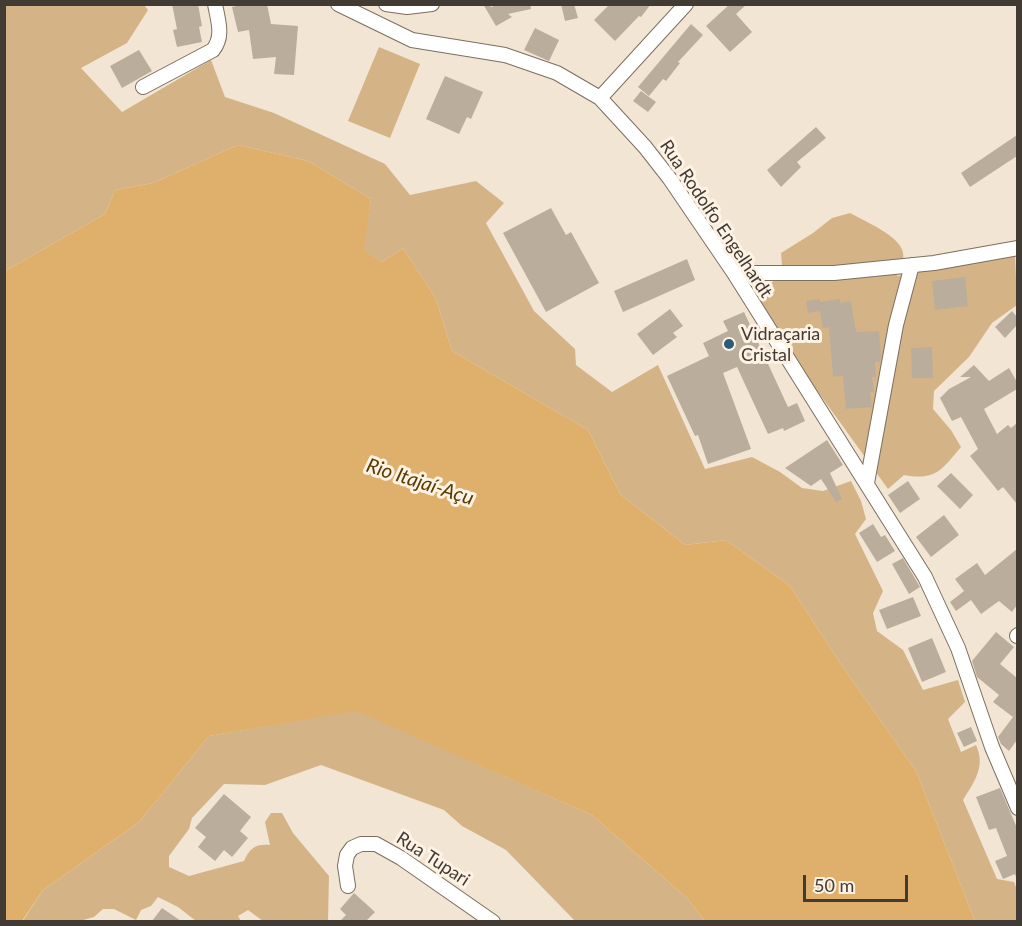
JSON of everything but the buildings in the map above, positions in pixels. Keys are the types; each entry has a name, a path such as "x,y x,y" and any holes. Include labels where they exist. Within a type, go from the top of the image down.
{"street":[{"path":"143,87 213,50 221,36 215,4"},
{"name":"Rua Rodolfo Engelhardt","path":"338,4 412,40 505,55 557,73 600,98 645,147 734,273 925,577 957,648 992,747 1017,808"},
{"path":"386,4 407,7 432,4"},
{"path":"600,98 686,4"},
{"path":"734,273 834,273 934,263 1017,248"},
{"path":"867,483 896,325 912,265"},
{"name":"Rua Tupari","path":"348,886 345,866 347,855 352,848 361,844 376,844 401,858 493,921"}],"shaded area":[{"path":"5,5 144,5 148,10 127,43 81,68 122,112 211,60 225,97 274,113 385,164 410,195 476,181 504,203 486,223 534,311 575,349 576,365 612,392 658,365 705,469 752,457 780,472 802,488 823,491 851,481 861,501 866,519 855,534 883,591 873,613 877,631 903,650 923,690 958,680 965,702 948,719 961,752 976,745 980,760 977,774 963,800 997,879 1014,882 1017,890 1017,921 975,921 916,771 842,666 790,586 726,540 685,545 620,494 588,430 452,351 436,299 403,248 382,262 363,250 371,199 308,161 238,145 153,183 115,190 105,214 5,271"},
{"path":"379,47 420,64 390,138 348,121"},
{"path":"850,213 889,235 901,247 903,259 897,276 1015,254 1017,305 992,323 969,357 934,391 933,409 951,430 961,447 938,472 924,476 904,475 888,489 790,353 762,308 758,293 783,277 781,253 832,218"},
{"path":"356,710 592,815 687,898 705,921 575,921 506,850 462,826 444,810 321,765 265,785 224,784 192,818 189,829 169,856 169,867 189,876 244,861 254,848 260,845 270,845 265,822 271,813 282,813 293,833 329,876 328,921 263,921 248,910 238,916 241,921 196,921 178,907 158,897 151,906 141,910 136,920 114,909 103,909 94,917 80,921 22,922 43,890 139,822 209,736"}],"water":[{"name":"Rio Itajaí-Açu","path":"238,145 308,161 371,199 364,250 382,262 403,248 436,299 452,351 588,430 620,494 685,545 726,540 790,586 842,666 916,771 975,921 705,921 687,898 592,815 356,711 209,736 139,822 43,890 22,921 5,921 5,271 105,214 115,190 153,183"}],"place":[{"name":"Vidraçaria Cristal","path":"729,344"}]}
